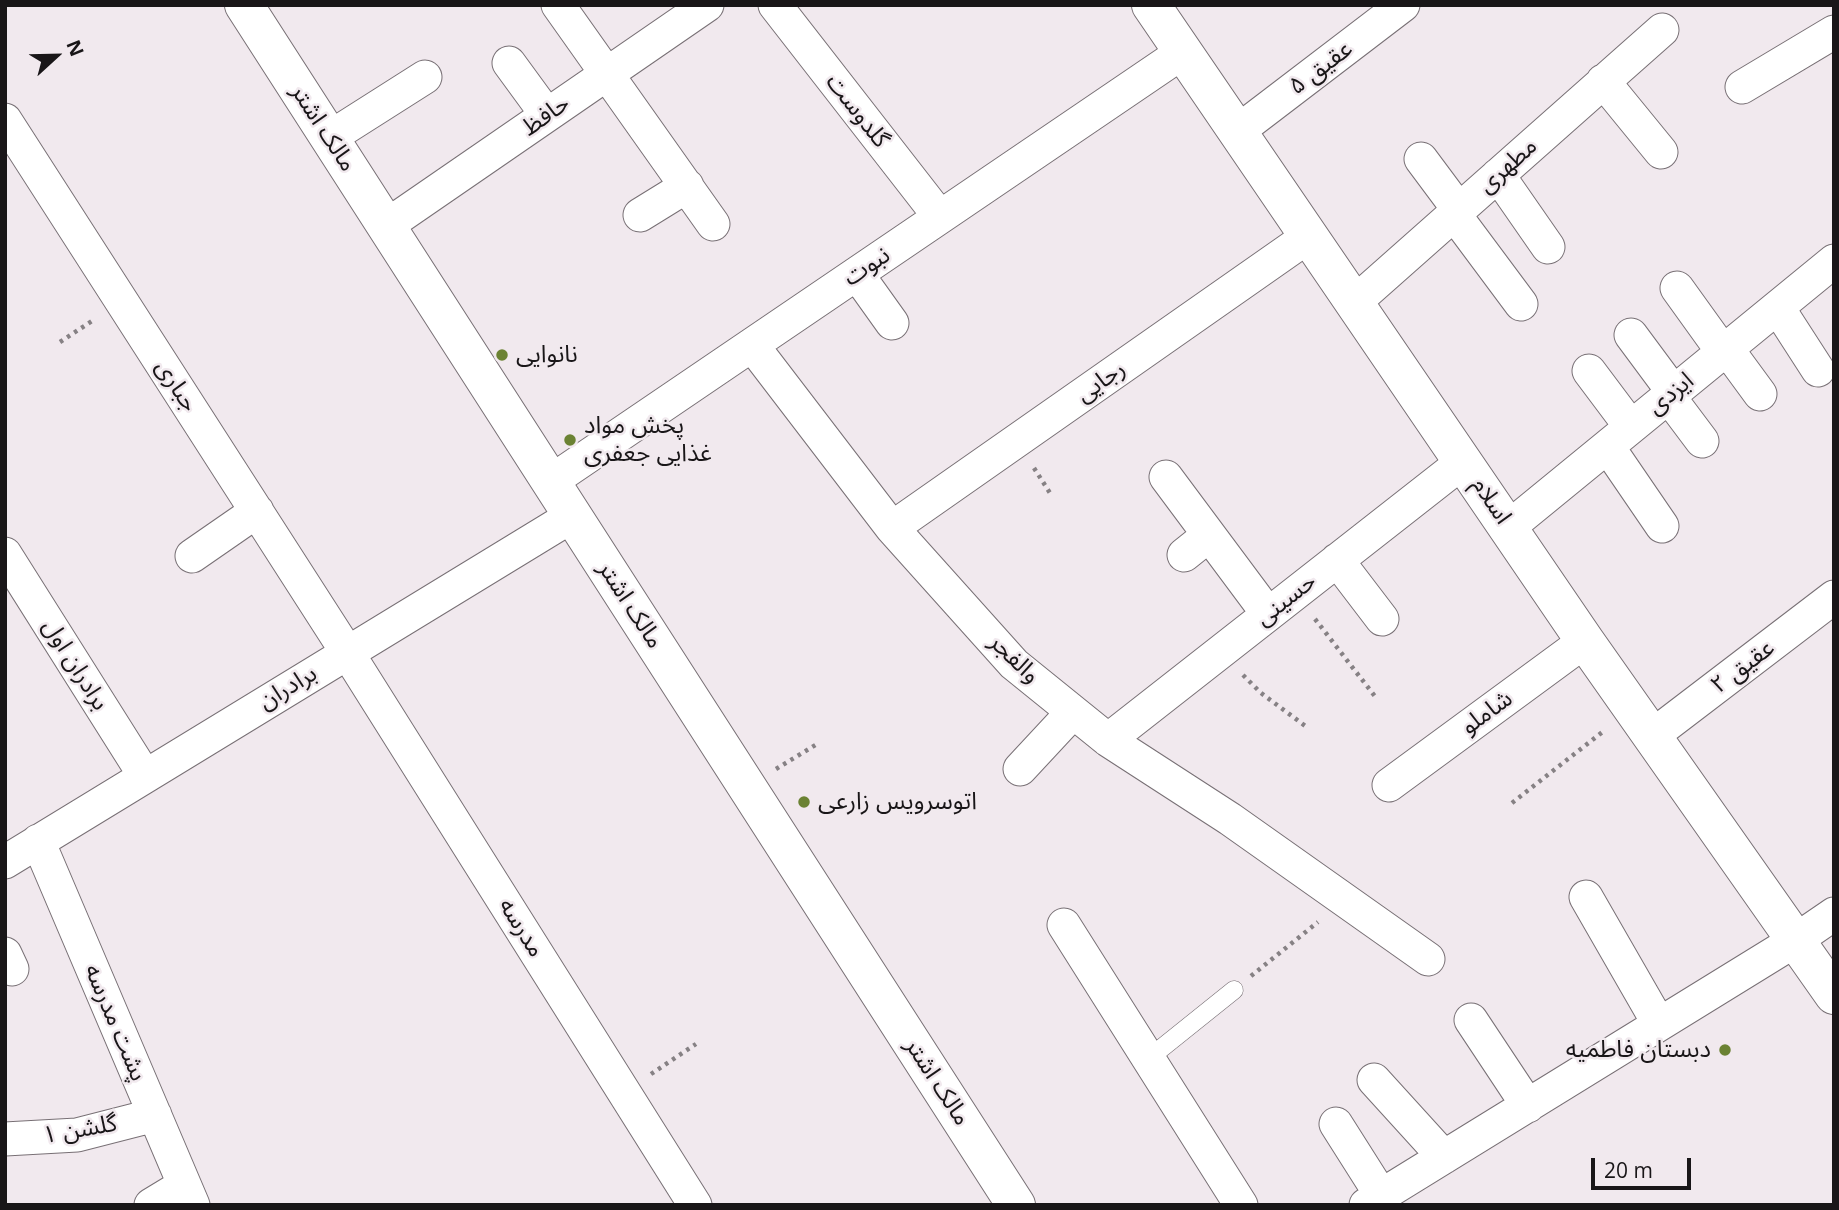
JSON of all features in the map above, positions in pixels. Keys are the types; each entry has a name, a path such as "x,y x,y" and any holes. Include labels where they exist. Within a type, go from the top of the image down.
{"street":[{"path":"558,5 713,225"},
{"name":"حافظ","path":"386,226 707,5"},
{"name":"گلدوست","path":"775,5 940,217"},
{"name":"اسلام","path":"1151,5 1642,722 1834,995"},
{"name":"عقیق ۵","path":"1238,131 1403,5"},
{"name":"مالک اشتر","path":"246,6 1016,1205"},
{"name":"مطهری","path":"1355,302 1662,30"},
{"path":"1742,86 1834,32"},
{"name":"نبوت","path":"550,482 1183,52"},
{"path":"509,63 547,115"},
{"path":"329,138 425,77"},
{"path":"1603,82 1661,152"},
{"name":"جباری","path":"5,120 347,652"},
{"path":"1421,159 1521,304"},
{"path":"1498,175 1548,247"},
{"path":"640,215 687,186"},
{"name":"رجایی","path":"892,528 1309,236"},
{"path":"856,274 892,323"},
{"name":"ایزدی","path":"1509,527 1778,308 1829,276"},
{"path":"1677,288 1760,394"},
{"path":"1778,308 1818,370"},
{"path":"1631,335 1702,442"},
{"name":"والفجر","path":"752,345 892,528 1014,664 1108,740 1230,819 1428,959"},
{"path":"1589,371 1662,526"},
{"name":"حسینی","path":"1108,740 1464,461"},
{"path":"1166,477 1197,545 1268,614"},
{"path":"192,556 257,511"},
{"name":"برادران","path":"16,848 145,776 572,516"},
{"name":"برادران اول","path":"5,554 145,776"},
{"path":"1337,561 1381,619"},
{"name":"عقیق ۲","path":"1642,722 1834,597"},
{"name":"شاملو","path":"1389,785 1586,640"},
{"name":"مدرسه","path":"347,652 695,1205"},
{"path":"1020,769 1073,712"},
{"name":"پشت مدرسه","path":"16,848 155,1115 188,1195"},
{"path":"1586,897 1659,1024"},
{"path":"1336,1124 1391,1197 1444,1157 1834,914"},
{"path":"1064,925 1241,1205"},
{"path":"1471,1020 1528,1106"},
{"path":"1374,1080 1444,1157"},
{"name":"گلشن ۱","path":"5,1139 77,1135 155,1115"},
{"path":"151,1205 188,1195"}],"lane":[{"path":"1149,1059 1234,990"}],"path":[{"path":"60,342 122,301"},
{"path":"1295,593 1377,699"},
{"path":"1220,652 1261,693 1308,728"},
{"path":"1512,803 1642,722"},
{"path":"747,787 817,744"},
{"path":"1234,990 1345,901"},
{"path":"624,1093 696,1044"}],"place":[{"name":"نانوایی","path":"502,355"},
{"name":"پخش مواد غذایی جعفری","path":"570,440"},
{"name":"اتوسرویس زارعی","path":"804,802"},
{"name":"دبستان فاطمیه","path":"1725,1050"}]}
